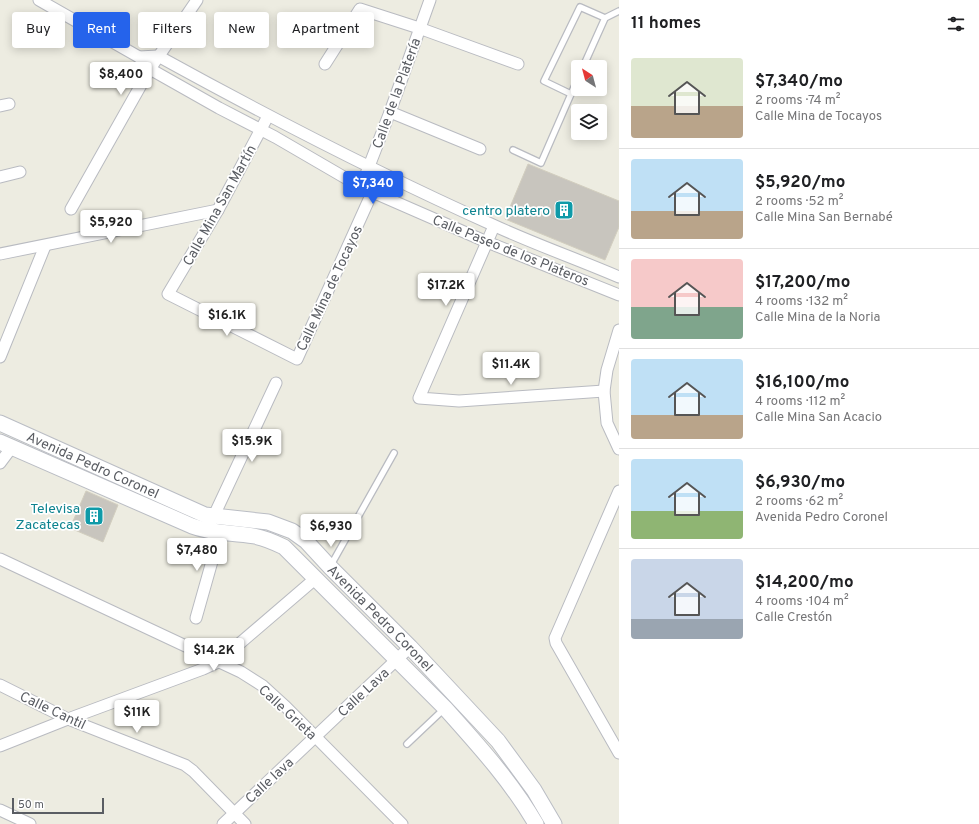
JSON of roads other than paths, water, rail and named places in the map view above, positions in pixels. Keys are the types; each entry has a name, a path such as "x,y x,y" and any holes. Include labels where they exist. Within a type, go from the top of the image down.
{"main road":[{"name":"Avenida Pedro Coronel","path":"0,423 205,515 253,519 280,526 292,531 306,541 410,647 498,741 534,790 554,824"},
{"name":"Avenida Pedro Coronel","path":"6,444 192,526 213,532 254,536 268,539 284,546 445,708 506,778 536,824"},
{"path":"91,482 98,467"}],"street":[{"path":"39,0 139,57 158,56"},
{"path":"71,209 150,69 197,0"},
{"name":"Calle de la Platería","path":"361,186 390,112 430,0"},
{"path":"325,64 360,8 518,64"},
{"name":"Calle Paseo de los Plateros","path":"158,56 268,116 381,173 494,226 619,276"},
{"name":"Calle Paseo de los Plateros","path":"139,57 150,69 373,192 487,242 619,295"},
{"path":"390,112 480,149"},
{"name":"Calle Mina San Martín","path":"168,294 218,210 268,116"},
{"path":"0,177 20,172"},
{"name":"Calle Mina de Tocayos","path":"168,294 297,359 381,173"},
{"path":"0,254 218,210"},
{"path":"494,226 419,398 459,401 604,391"},
{"path":"0,357 45,246"},
{"path":"619,330 606,370 604,391 607,423 619,449"},
{"path":"196,618 215,516 276,383"},
{"path":"0,463 6,444"},
{"path":"619,491 555,638 556,643 619,753"},
{"name":"Calle Grieta","path":"0,559 241,672 263,686 286,707 402,824"},
{"path":"0,746 218,662 316,578"},
{"name":"Calle Lava","path":"316,737 410,647"},
{"name":"Calle Cantil","path":"0,685 68,719 185,765 193,771 245,824"},
{"name":"Calle lava","path":"223,824 316,737"},
{"path":"0,810 30,824"}],"lane":[{"path":"513,150 541,163 571,94 544,81 580,7 605,18"},
{"path":"586,60 605,18 619,11"},
{"path":"330,567 394,453"},
{"path":"407,744 445,708"}],"place":[{"name":"centro platero","path":"564,210"},
{"name":"Televisa Zacatecas","path":"94,516"}]}
